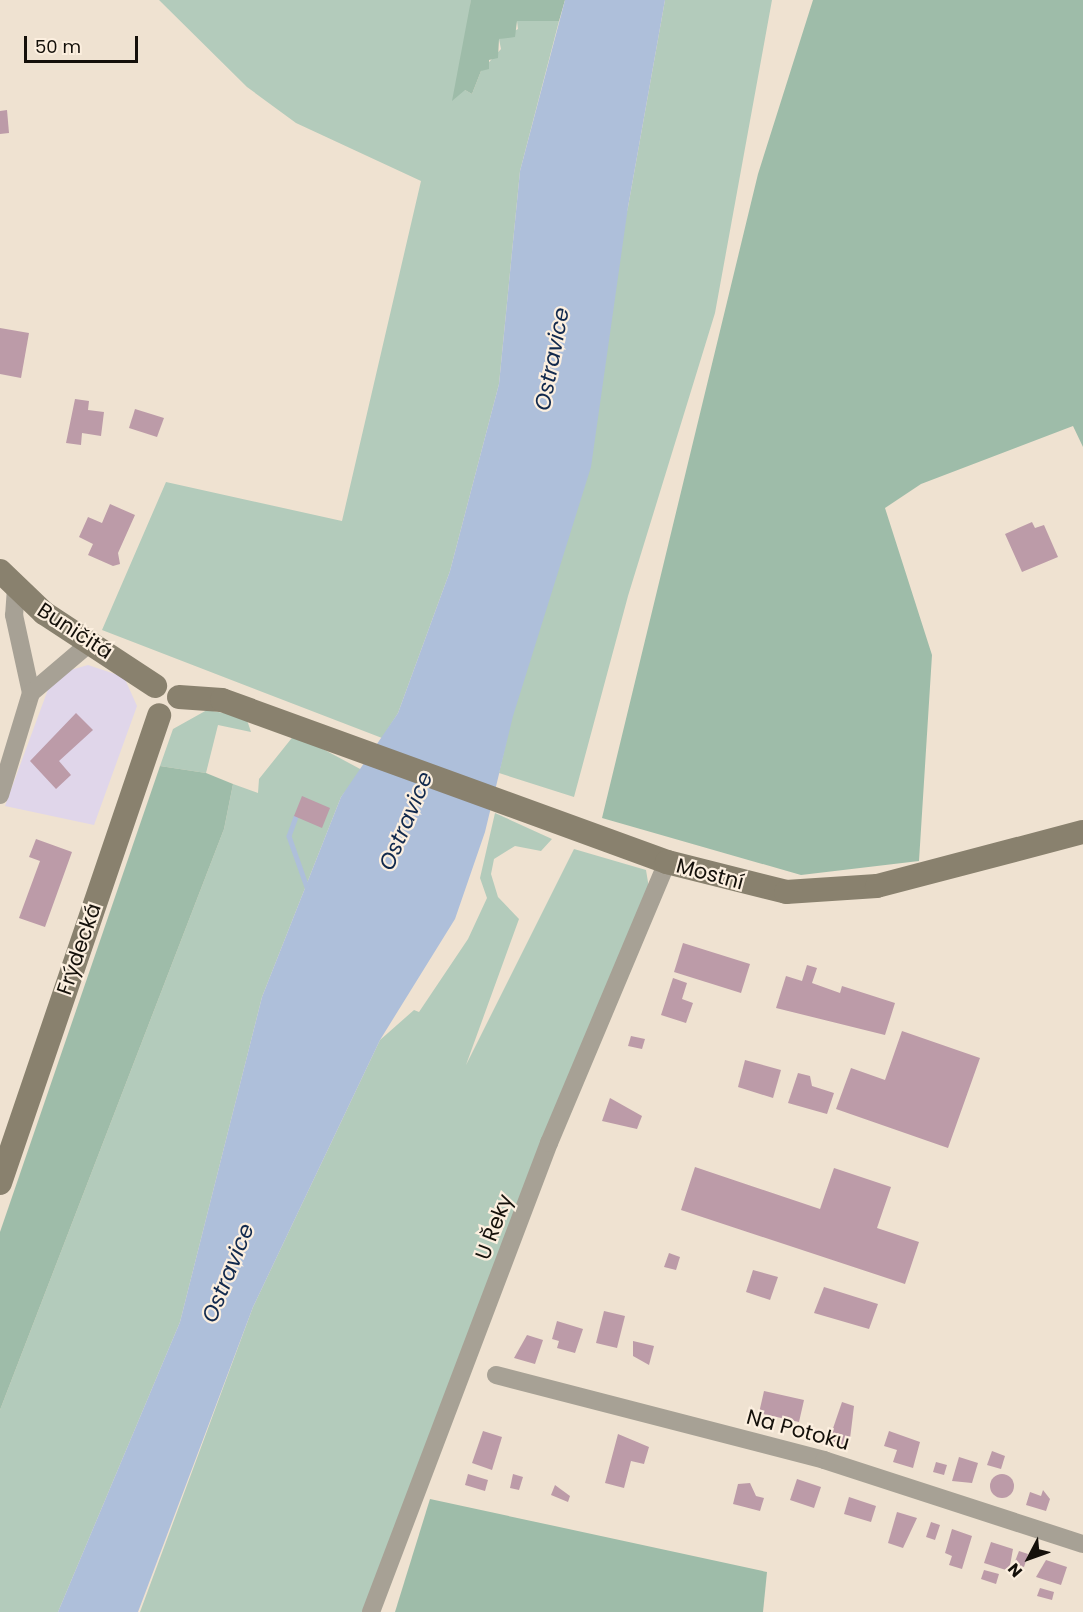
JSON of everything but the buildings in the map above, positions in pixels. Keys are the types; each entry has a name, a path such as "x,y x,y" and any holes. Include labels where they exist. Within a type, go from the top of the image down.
{"main road":[{"name":"Buničitá","path":"8,579 90,643 154,686"},
{"path":"170,685 179,697 174,712 159,716 147,701 154,686 170,685"},
{"name":"Mostní","path":"179,697 222,700 667,862 786,892 832,891 877,886 1083,832"},
{"name":"Frýdecká","path":"0,1183 159,716"}],"street":[{"path":"0,795 31,693 8,579"},
{"path":"31,693 90,643"},
{"name":"U Řeky","path":"371,1612 549,1143 667,862"},
{"name":"Na Potoku","path":"496,1376 824,1460 1083,1544"}],"shaded area":[{"path":"88,665 124,677 137,706 94,825 5,806 50,684 64,672"}],"green space":[{"path":"159,0 471,0 465,90 472,94 481,71 501,49 499,39 518,29 517,21 559,21 520,171 499,384 450,571 398,713 382,738 102,630 166,482 342,521 421,181 296,123 247,87"},
{"path":"471,0 565,0 559,21 517,21 515,37 499,39 498,58 489,60 489,69 481,71 472,94 465,90 452,101"},
{"path":"665,0 772,0 715,313 628,596 574,797 499,773 628,207"},
{"path":"813,0 1083,0 1083,447 1073,426 921,484 885,508 932,655 919,861 801,875 602,818 758,174"},
{"path":"207,710 246,717 251,732 218,725 206,773 160,766 173,729"},
{"path":"295,734 362,770 341,797 262,997 180,1322 58,1612 0,1612 0,1410 224,829 233,784 258,793 259,779"},
{"path":"160,766 206,773 233,784 224,829 0,1410 0,1232"},
{"path":"495,813 552,839 541,851 515,846 494,859 491,874 498,897 519,919 466,1065 574,849 646,870 649,888 371,1612 140,1612 253,1307 380,1040 414,1010 419,1012 468,939 487,898 480,878"},
{"path":"430,1499 767,1572 763,1612 395,1612"}],"water":[{"name":"Ostravice","path":"565,0 665,0 628,207 591,467 513,716 485,832 455,919 380,1040 253,1307 138,1612 58,1612 180,1322 262,997 341,797 398,713 450,571 499,384 520,171"}],"waterway":[{"path":"296,817 289,836 307,887"}]}
